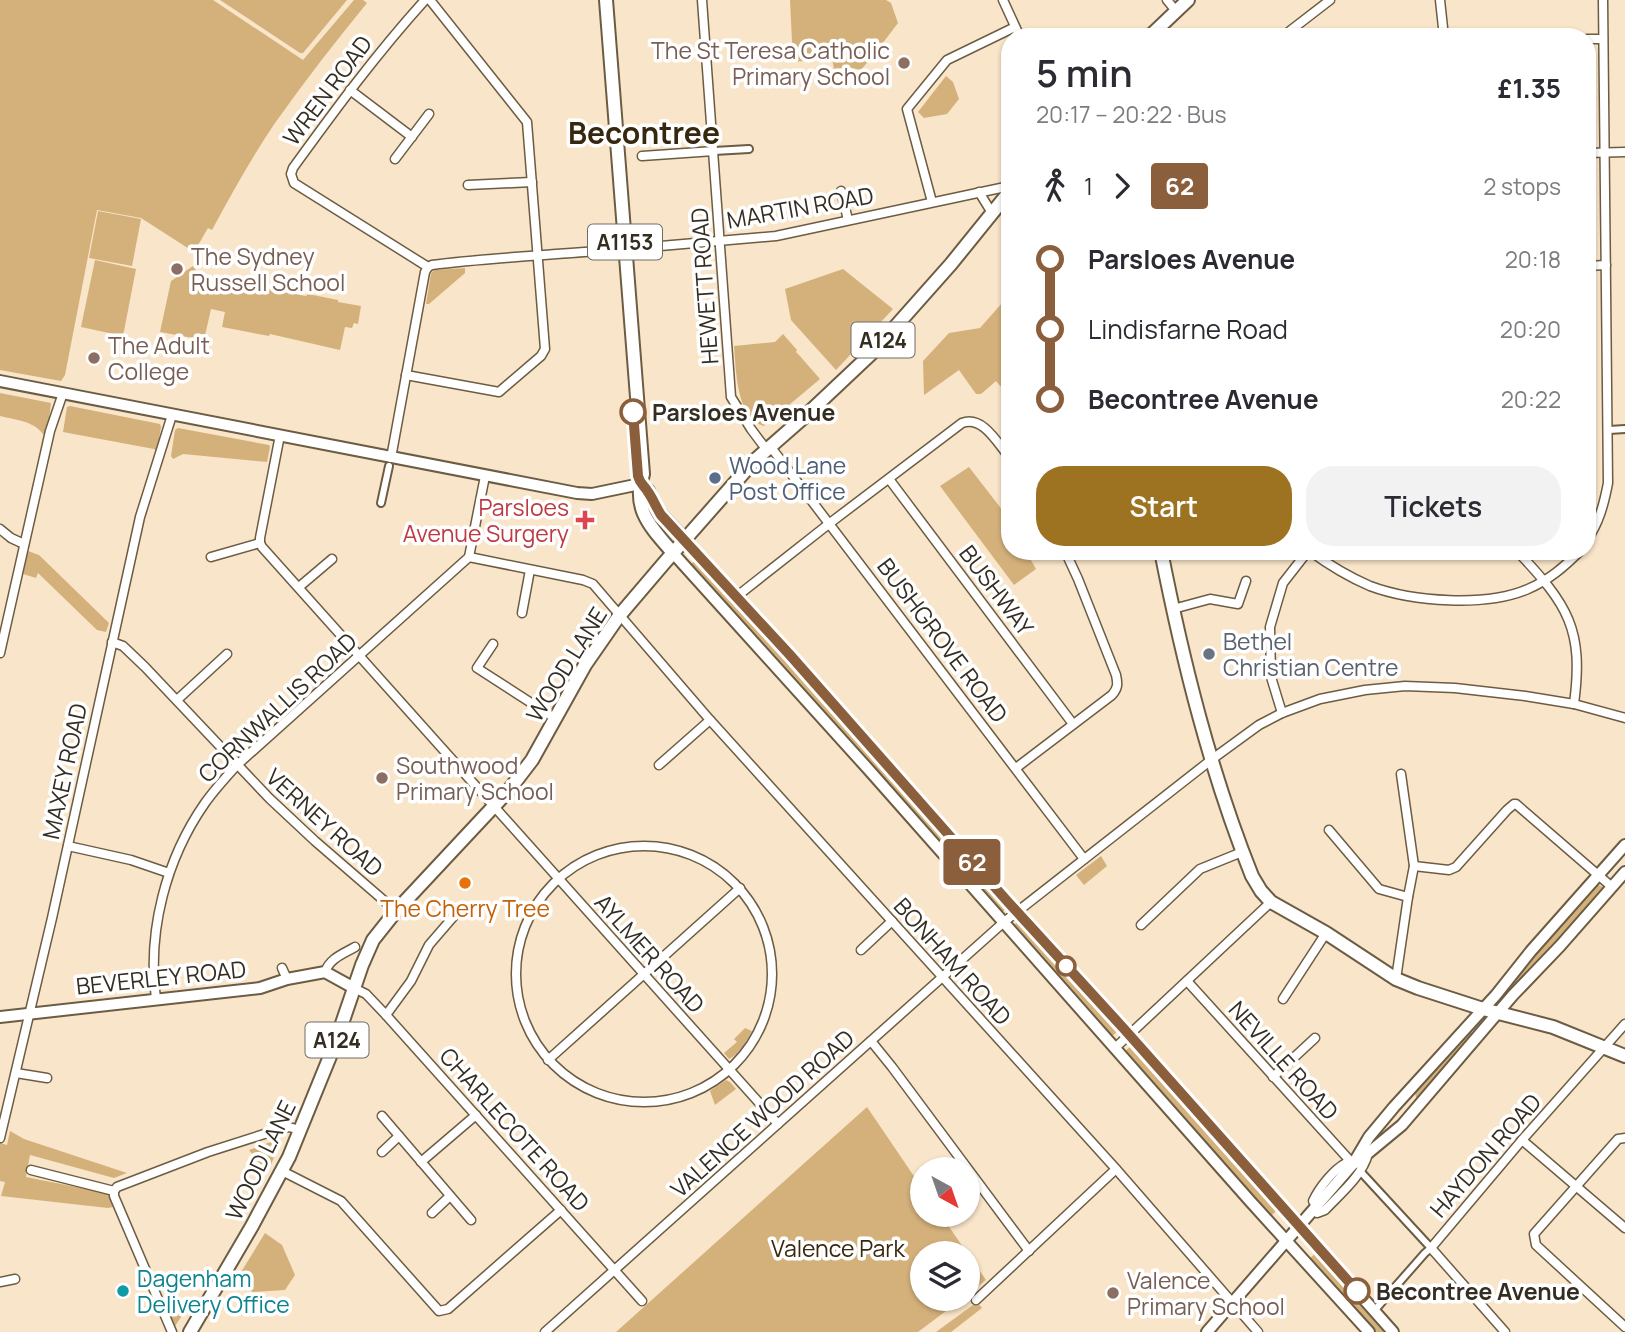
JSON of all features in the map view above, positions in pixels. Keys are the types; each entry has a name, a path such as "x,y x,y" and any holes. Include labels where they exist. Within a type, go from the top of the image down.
{"main road":[{"name":"A1153","path":"598,0 643,474 638,493 645,517 673,553"},
{"name":"A1153","path":"606,0 622,249"},
{"path":"1159,28 1188,0"},
{"name":"WOOD LANE","path":"190,1332 282,1171 335,1044 373,940 396,911 494,807 532,760 585,665 619,616 768,447 872,353 951,264 1001,200"},
{"path":"640,484 648,491 661,515 684,540"},
{"path":"1163,560 1176,629 1211,760 1242,852 1261,891 1272,902 1326,933 1396,979 1483,1009 1553,1027 1625,1056"}],"street":[{"name":"WREN ROAD","path":"425,0 349,90 291,174 294,183 428,267"},
{"path":"406,375 499,392 541,356 545,349 527,122 430,0"},
{"name":"HEWETT ROAD","path":"702,0 731,397 751,429 768,447"},
{"path":"1003,0 1015,27"},
{"path":"1167,0 1176,11"},
{"path":"1294,28 1330,0"},
{"path":"1440,0 1443,28"},
{"path":"1596,523 1608,483 1609,429 1603,0"},
{"path":"932,202 907,109 947,60 1001,34"},
{"path":"1596,39 1603,39"},
{"path":"349,90 412,137"},
{"path":"395,159 429,114"},
{"path":"642,156 749,149"},
{"path":"1596,152 1625,152"},
{"path":"468,185 532,182"},
{"name":"MARTIN ROAD","path":"428,267 472,260 538,257 776,236 1001,189"},
{"path":"841,191 848,220"},
{"path":"979,192 992,213"},
{"path":"1596,266 1606,265"},
{"path":"381,503 428,267"},
{"path":"0,381 280,435 390,462 577,493 592,494 640,484"},
{"path":"0,653 4,612 62,393"},
{"name":"MAXEY ROAD","path":"0,1138 141,517 172,415"},
{"path":"736,597 962,423 968,421 981,424 1001,447"},
{"path":"1609,429 1625,429"},
{"path":"211,557 260,543 280,435"},
{"name":"BUSHGROVE ROAD","path":"768,447 830,523 1084,859"},
{"path":"469,557 485,476"},
{"name":"BUSHWAY","path":"889,479 1073,724"},
{"path":"0,529 24,544"},
{"path":"684,540 1393,1332"},
{"name":"AYLMER ROAD","path":"260,543 778,1124"},
{"path":"673,553 869,769 1369,1332"},
{"name":"BONHAM ROAD","path":"469,557 593,584 709,720 1116,1170 1258,1332"},
{"name":"CORNWALLIS ROAD","path":"156,999 153,976 156,930 162,901 169,873 195,817 237,765 469,557"},
{"path":"299,587 332,559"},
{"path":"1016,768 1112,695 1118,684 1069,560"},
{"path":"1282,713 1271,677 1270,627 1283,583 1302,560"},
{"path":"1322,560 1340,572 1372,586 1424,598 1474,600 1496,598 1527,589 1545,580 1571,560"},
{"path":"1526,560 1545,580 1568,616 1578,664 1574,705"},
{"path":"522,612 530,570"},
{"path":"1173,608 1210,599 1238,604 1246,581"},
{"name":"VERNEY ROAD","path":"112,642 123,646 177,699 269,798 396,911"},
{"path":"493,644 477,668 555,719"},
{"path":"177,699 227,654"},
{"name":"VALENCE WOOD ROAD","path":"545,1332 1004,922 1211,760 1259,726 1282,713 1320,699 1405,686 1467,689 1525,696 1625,718"},
{"path":"659,765 709,720"},
{"path":"1396,979 1415,858 1401,774"},
{"path":"1414,866 1453,869 1507,810 1516,804 1612,887"},
{"path":"1329,830 1379,889 1408,897"},
{"path":"1357,1168 1369,1137 1625,845"},
{"path":"68,846 131,860 169,873"},
{"path":"643,846 674,849 703,860 740,888 764,928 772,958 772,981 769,1004 758,1033 741,1059 730,1070 690,1094 660,1102 636,1102 613,1099 584,1088 565,1076 548,1060 538,1047 523,1017 517,992 516,967 528,919 558,879 570,869 598,855 643,846"},
{"path":"1141,925 1200,869 1242,852"},
{"path":"1207,1332 1299,1227 1368,1154 1402,1125 1625,872"},
{"path":"548,1060 740,888"},
{"path":"1115,1048 1272,902"},
{"path":"386,1015 411,981 429,945 454,916"},
{"path":"861,950 891,921"},
{"path":"1283,999 1326,933"},
{"path":"354,988 325,972 332,960 355,947"},
{"path":"282,968 287,979"},
{"name":"BEVERLEY ROAD","path":"0,1017 260,988 287,979 325,972"},
{"name":"NEVILLE ROAD","path":"1187,981 1357,1168"},
{"name":"CHARLECOTE ROAD","path":"354,988 366,994 386,1015 642,1301"},
{"name":"HAYDON ROAD","path":"1374,1311 1625,1024"},
{"path":"1273,1077 1315,1038"},
{"path":"871,1041 1029,1251"},
{"path":"16,1073 47,1078"},
{"path":"1405,1094 1419,1106"},
{"path":"421,1162 476,1115"},
{"path":"382,1116 471,1220"},
{"path":"173,1332 114,1191 117,1187 208,1152 289,1127 300,1130"},
{"path":"382,1152 399,1136"},
{"path":"1625,1138 1618,1139 1534,1234 1536,1245 1625,1327"},
{"path":"1522,1140 1625,1228"},
{"path":"1357,1168 1505,1332"},
{"path":"31,1170 114,1191"},
{"path":"980,1296 1116,1170"},
{"path":"282,1171 341,1201 439,1311 448,1310 561,1210"},
{"path":"432,1213 450,1196"},
{"path":"0,1282 15,1279"}],"green space":[{"path":"0,0 213,0 303,60 354,0 367,3 275,123 212,230 208,228 194,252 141,218 97,210 65,375 61,381 0,370"},
{"path":"220,0 347,0 303,53 300,53"},
{"path":"790,0 886,0 891,3 898,23 882,44 879,42 876,48 878,49 861,70 848,67 834,69 832,58 793,62"},
{"path":"946,76 953,82 959,99 947,114 924,118 918,112"},
{"path":"98,211 141,219 132,266 89,258"},
{"path":"95,260 136,269 123,336 81,327"},
{"path":"193,266 211,292 228,280 338,300 361,306 358,324 354,323 352,328 345,327 340,350 270,334 269,336 222,327 225,312 211,309 204,340 160,332 171,281"},
{"path":"465,268 465,273 426,304 431,273 435,270"},
{"path":"843,269 893,309 836,370 791,320 785,289"},
{"path":"1001,304 1001,387 996,381 981,394 976,394 959,370 924,395 923,361 949,333 980,328"},
{"path":"783,334 820,379 764,426 748,414 743,404 737,380 734,346 775,342"},
{"path":"0,393 51,403 47,437 31,424 0,416"},
{"path":"67,407 160,424 157,451 63,432"},
{"path":"178,428 269,445 267,462 183,454 173,459 171,456 175,430"},
{"path":"969,467 1001,508 1001,560 1031,560 1036,569 1014,585 940,486"},
{"path":"28,551 39,555 109,623 106,632 97,630 38,573 36,578 23,574"},
{"path":"697,560 1007,908 1000,914 688,565"},
{"path":"1101,856 1107,866 1084,885 1076,875"},
{"path":"1596,884 1603,887 1601,892 1527,976 1514,988 1508,985"},
{"path":"1019,920 1118,1031 1110,1038 1012,927"},
{"path":"745,1028 752,1031 740,1051 729,1059 724,1053 737,1042 734,1039"},
{"path":"1470,1031 1474,1035 1418,1098 1416,1097 1414,1090"},
{"path":"1132,1045 1278,1209 1270,1217 1124,1052"},
{"path":"726,1080 736,1089 715,1105 710,1091"},
{"name":"Valence Park","path":"867,1107 910,1170 910,1227 949,1227 959,1241 910,1241 910,1311 946,1311 918,1332 616,1332"},
{"path":"10,1131 24,1139 127,1173 114,1178 30,1155 26,1177 106,1193 113,1207 1,1196 5,1182 0,1181 0,1143 7,1145"},
{"path":"279,1140 280,1144 269,1169 262,1166 249,1150"},
{"path":"265,1233 282,1245 295,1275 285,1290 253,1292 235,1282"},
{"path":"1317,1252 1389,1332 1374,1332 1309,1259"},
{"path":"980,1271 986,1280 980,1285"},
{"path":"169,1299 190,1304 175,1326 163,1301"},
{"path":"965,1311 978,1311 951,1332 936,1332"}],"bus line":[{"name":"62","path":"633,412 640,484 648,491 661,515 790,655 1357,1291"}],"place":[{"name":"The St Teresa Catholic Primary School","path":"904,63"},
{"name":"The Sydney Russell School","path":"177,269"},
{"name":"The Adult College","path":"94,358"},
{"name":"Parsloes Avenue","path":"633,412"},
{"name":"Wood Lane Post Office","path":"715,478"},
{"name":"Parsloes Avenue Surgery","path":"585,520"},
{"name":"Bethel Christian Centre","path":"1209,654"},
{"name":"Southwood Primary School","path":"382,778"},
{"name":"The Cherry Tree","path":"465,883"},
{"name":"Dagenham Delivery Office","path":"123,1291"},
{"name":"Becontree Avenue","path":"1357,1291"},
{"name":"Valence Primary School","path":"1113,1293"}],"district":[{"name":"Becontree","path":"644,132"}]}
